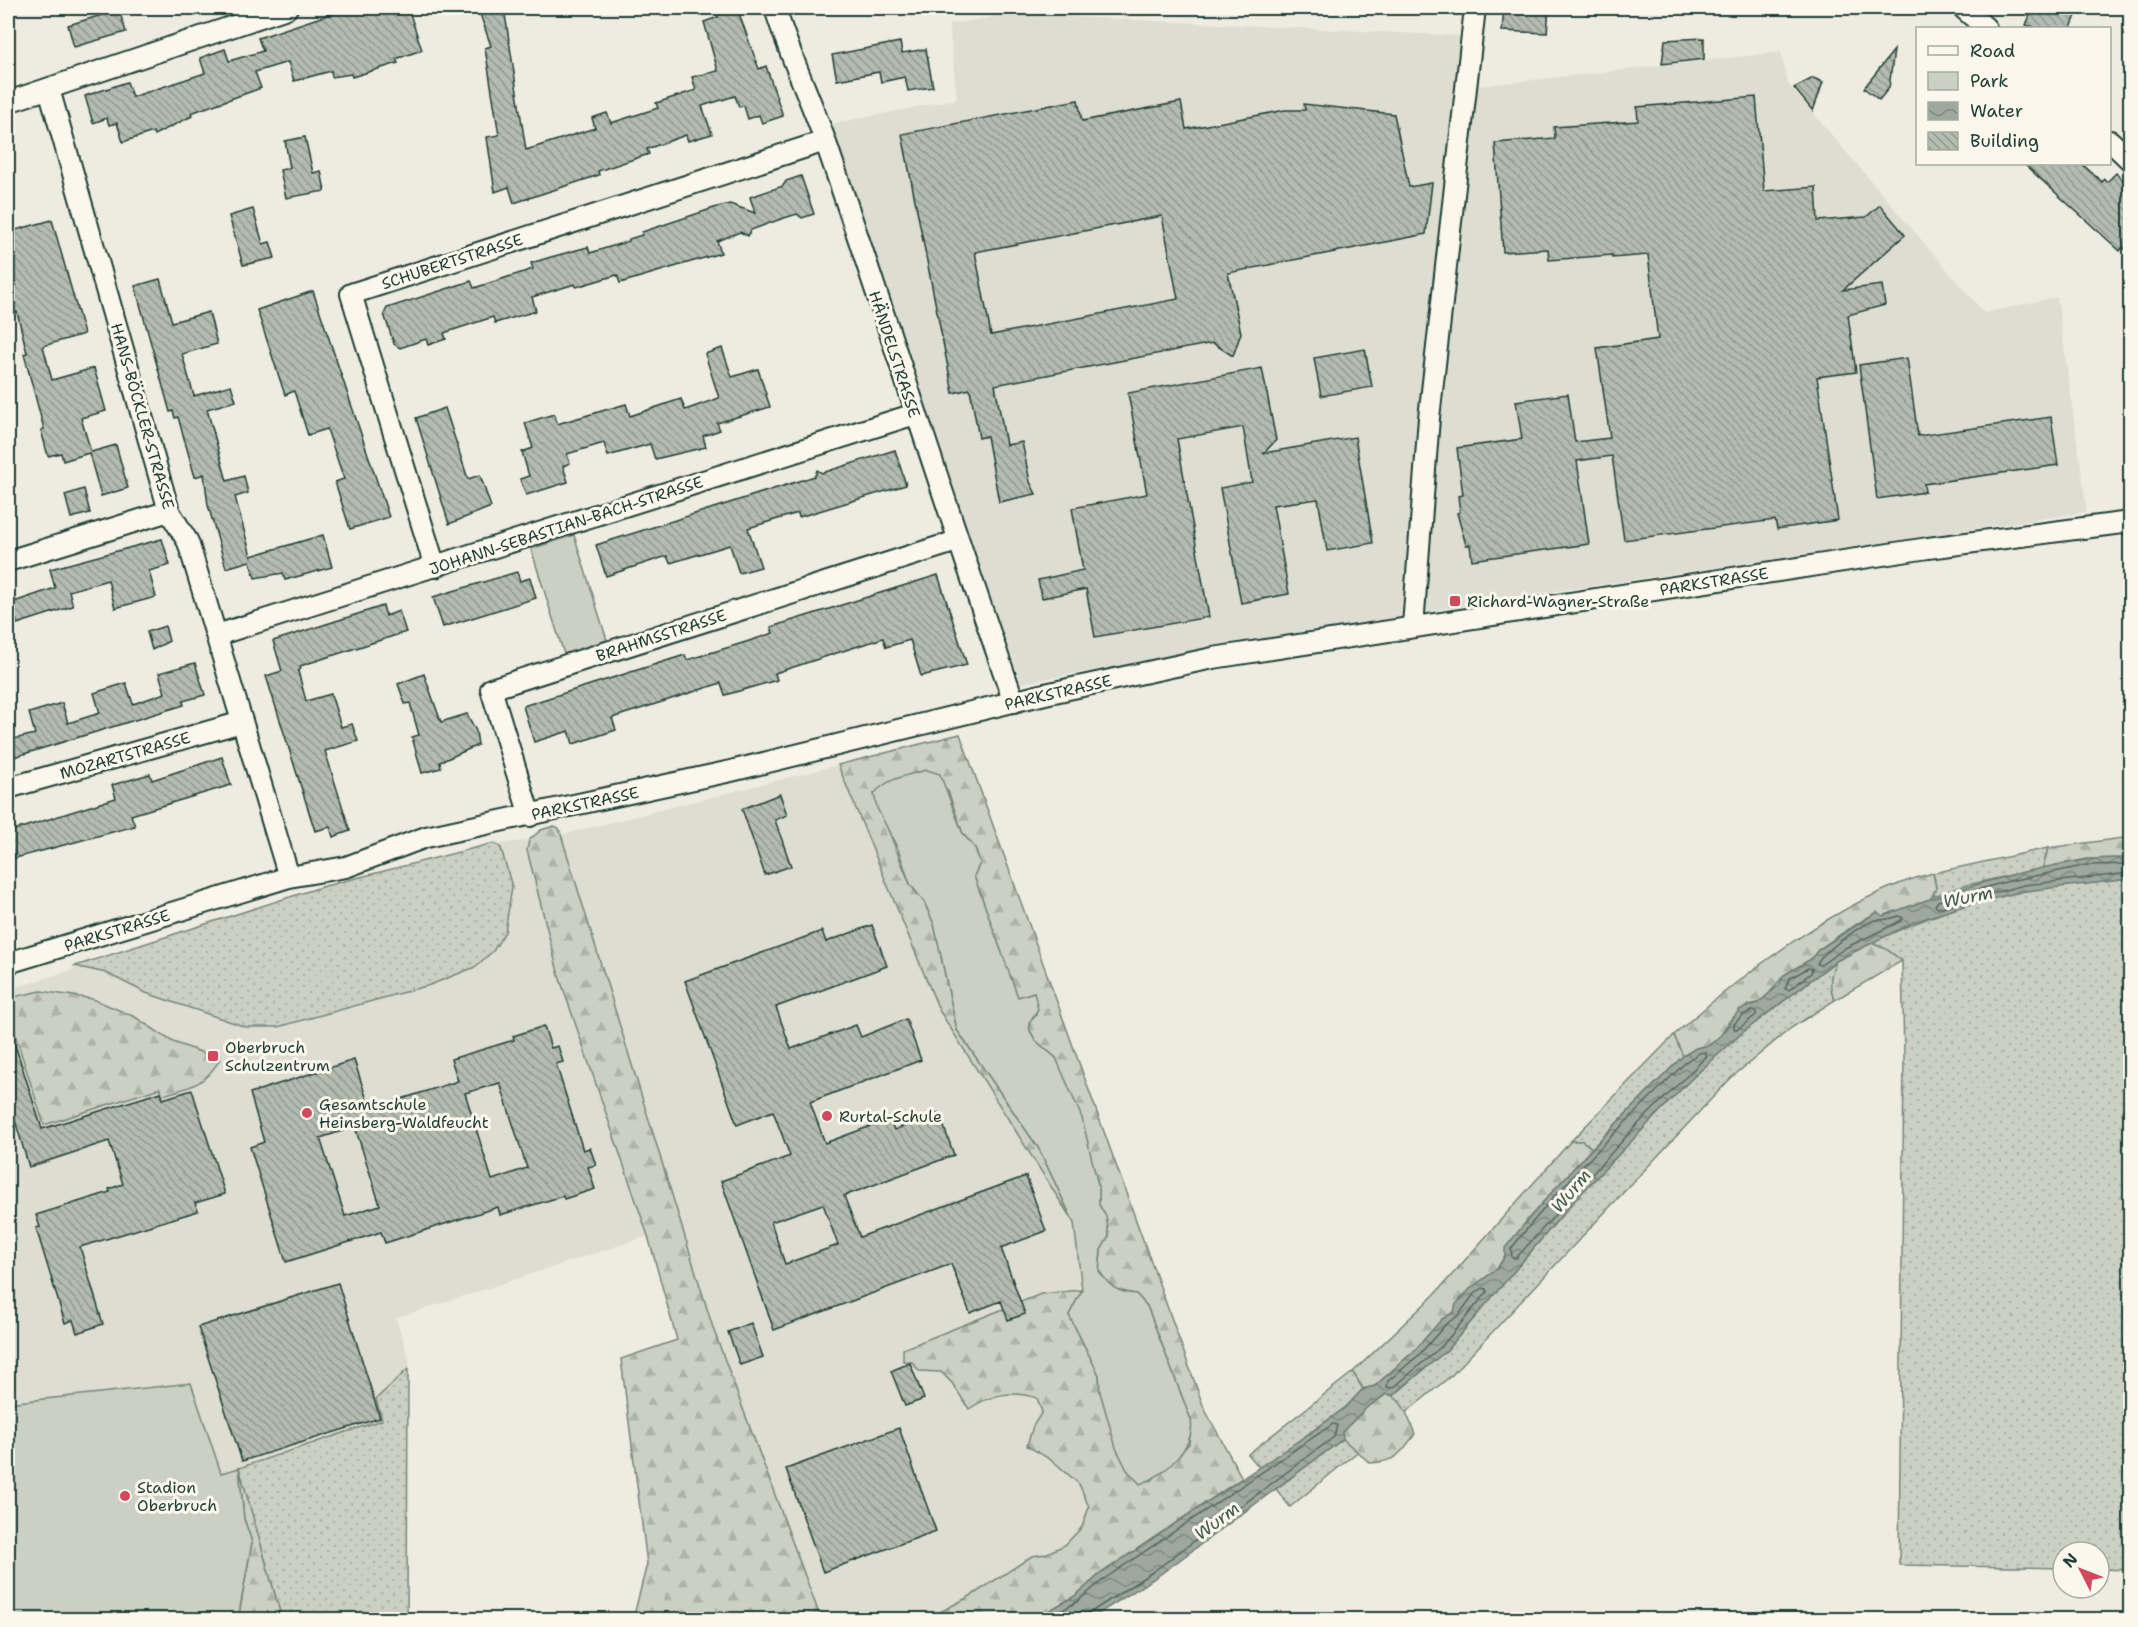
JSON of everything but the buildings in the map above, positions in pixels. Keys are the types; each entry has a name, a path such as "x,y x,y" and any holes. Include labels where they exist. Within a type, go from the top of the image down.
{"street":[{"path":"8,102 287,8"},
{"name":"HÄNDELSTRASSE","path":"775,8 786,45 825,141 957,541 1014,702"},
{"path":"1413,626 1429,418 1475,8"},
{"path":"1963,8 1985,27"},
{"name":"HANS-BÖCKLER-STRASSE","path":"49,89 169,511 188,542 289,877"},
{"name":"SCHUBERTSTRASSE","path":"435,567 351,294 825,141"},
{"path":"2111,143 2130,160"},
{"name":"JOHANN-SEBASTIAN-BACH-STRASSE","path":"217,634 915,414"},
{"path":"8,561 169,511"},
{"name":"PARKSTRASSE","path":"8,963 289,877 346,867 426,837 530,816 825,749 1014,702 1213,658 1928,548 2130,522"},
{"name":"BRAHMSSTRASSE","path":"530,816 491,689 957,541"},
{"name":"MOZARTSTRASSE","path":"8,788 242,722"}],"shaded area":[{"path":"1014,14 1484,37 1479,86 1781,52 1788,84 1984,313 2057,297 2087,512 1484,602 1021,683 826,125 957,99 949,24"},
{"name":"Rurtal-Schule","path":"838,765 939,1010 1074,1223 1082,1290 1041,1294 903,1349 919,1371 941,1372 952,1383 957,1395 979,1402 999,1395 1019,1392 1037,1398 1042,1412 1033,1426 1032,1451 1053,1461 1079,1484 1089,1507 1119,1528 973,1619 821,1619 713,1328 561,835"},
{"name":"Gesamtschule Heinsberg-Waldfeucht","path":"529,840 527,850 559,976 648,1236 396,1318 410,1362 408,1369 376,1399 382,1420 222,1473 191,1383 8,1403 8,990 242,916 485,846"}],"green space":[{"path":"574,535 607,640 564,654 531,549"},
{"path":"960,734 1204,1408 1242,1478 1100,1574 1075,1596 1034,1619 927,1619 974,1594 1032,1556 1045,1554 1065,1545 1082,1527 1089,1507 1079,1484 1053,1461 1027,1446 1033,1426 1042,1412 1037,1398 1019,1394 1002,1395 985,1400 969,1409 952,1383 941,1372 919,1371 912,1362 903,1361 903,1349 1041,1294 1082,1290 1069,1315 1099,1375 1100,1392 1151,1481 1189,1444 1191,1420 1147,1306 1136,1294 1115,1288 1099,1271 1101,1250 1109,1236 1106,1216 1099,1205 1099,1189 1094,1169 1056,1058 1036,1041 1030,1031 1029,1023 1036,1015 1034,992 1018,998 974,876 980,863 975,848 963,834 948,791 874,794 910,884 924,902 934,924 957,1030 1039,1149 1074,1223 939,1010 838,765"},
{"path":"927,770 940,774 963,834 975,848 980,863 974,876 1018,997 1034,992 1038,1009 1029,1023 1030,1031 1036,1041 1056,1058 1082,1118 1099,1189 1099,1205 1106,1216 1109,1236 1101,1250 1099,1271 1114,1288 1136,1294 1147,1306 1191,1420 1189,1440 1176,1459 1159,1474 1140,1484 1127,1470 1116,1448 1100,1392 1099,1375 1069,1315 1082,1290 1074,1223 1039,1149 957,1030 934,924 924,902 910,884 898,849 877,808 874,794 885,784"},
{"path":"554,826 559,828 713,1328 821,1619 633,1619 647,1564 621,1359 677,1340 648,1236 559,976 527,850 529,840 541,830"},
{"path":"2130,837 2130,858 2087,859 2043,868 2048,848"},
{"path":"494,843 501,848 512,887 505,932 493,951 475,967 430,985 278,1027 246,1027 146,993 106,973 75,966 321,887"},
{"path":"2048,848 2043,868 1967,885 1933,896 1936,888 1933,873"},
{"path":"1933,873 1936,888 1930,900 1882,916 1868,917 1841,934 1818,950 1811,959 1784,975 1767,996 1758,1003 1748,1005 1729,1021 1721,1035 1710,1045 1696,1048 1683,1056 1674,1035 1763,963 1796,939 1866,899"},
{"path":"2130,879 2130,1570 2111,1569 2111,1540 2051,1540 2051,1568 1899,1565 1904,1056 1902,961 1886,949 1871,943 1946,912 2004,895 2050,887"},
{"path":"1871,943 1886,949 1902,961 1835,1000 1831,990 1831,980 1836,961"},
{"path":"1836,961 1831,980 1831,990 1835,1000 1791,1028 1731,1078 1452,1375 1290,1507 1276,1489 1343,1439 1447,1350 1573,1202 1689,1081 1742,1033"},
{"path":"41,991 93,999 135,1017 173,1042 220,1059 203,1080 189,1087 163,1095 160,1088 44,1125 14,1031 8,1024 8,998"},
{"path":"1674,1035 1683,1056 1592,1148 1582,1141 1571,1141"},
{"path":"1571,1141 1582,1141 1592,1148 1527,1220 1497,1269 1470,1289 1454,1312 1442,1319 1414,1351 1375,1386 1363,1389 1353,1372 1434,1295"},
{"path":"408,1369 407,1619 282,1619 239,1468 382,1420 376,1399"},
{"path":"1353,1372 1363,1389 1346,1407 1260,1468 1248,1454"},
{"name":"Stadion Oberbruch","path":"191,1383 221,1473 239,1468 244,1519 252,1542 238,1619 8,1619 8,1403"},
{"path":"1387,1394 1393,1396 1401,1404 1415,1434 1397,1456 1386,1461 1370,1463 1343,1439 1341,1433 1365,1409"},
{"path":"239,1468 282,1619 238,1620 252,1542 244,1519"}],"water":[{"name":"Wurm","path":"2130,858 2130,879 2025,891 1970,904 1914,922 1836,961 1742,1033 1689,1081 1573,1202 1447,1350 1393,1395 1386,1394 1365,1409 1342,1432 1343,1439 1158,1576 1090,1619 1034,1619 1075,1596 1100,1574 1316,1429 1346,1407 1363,1389 1375,1386 1414,1351 1442,1319 1454,1312 1456,1304 1470,1289 1497,1269 1505,1256 1505,1248 1526,1222 1591,1149 1683,1056 1696,1048 1710,1045 1721,1035 1739,1010 1758,1003 1779,985 1784,975 1811,959 1818,950 1877,912 1883,916 1957,890 2033,870 2091,859"}],"place":[{"name":"Richard-Wagner-Straße","path":"1455,601"},
{"name":"Oberbruch Schulzentrum","path":"213,1056"},
{"name":"Gesamtschule Heinsberg-Waldfeucht","path":"307,1113"},
{"name":"Rurtal-Schule","path":"827,1116"},
{"name":"Stadion Oberbruch","path":"125,1496"}]}
